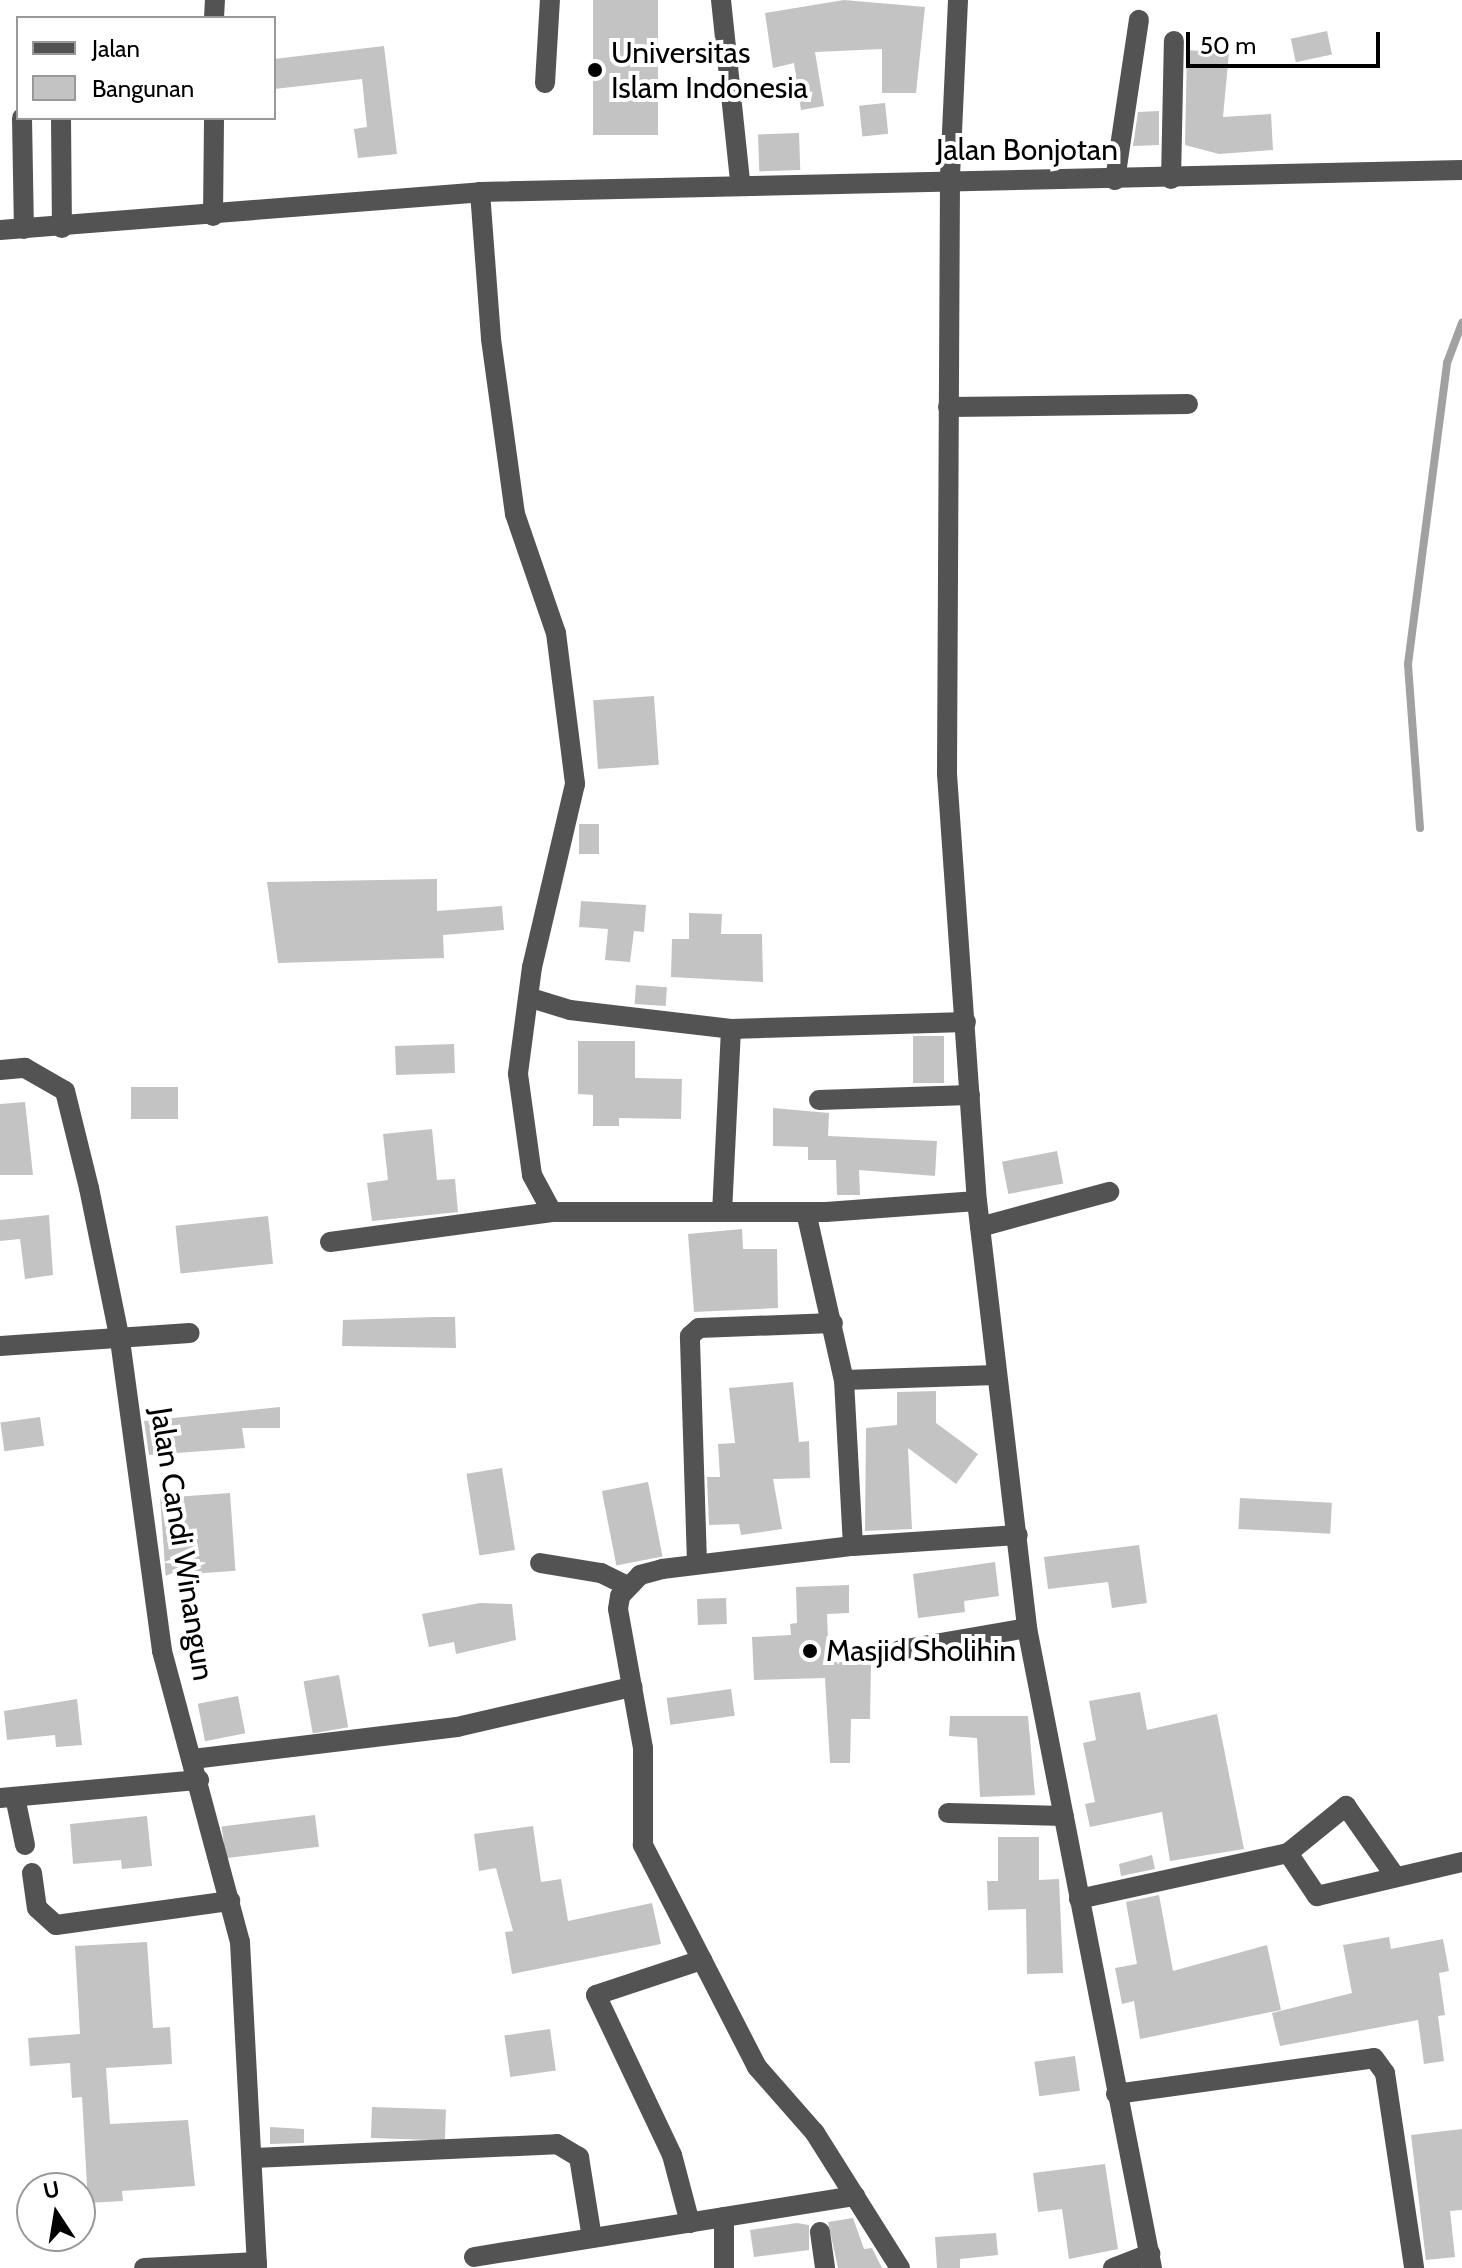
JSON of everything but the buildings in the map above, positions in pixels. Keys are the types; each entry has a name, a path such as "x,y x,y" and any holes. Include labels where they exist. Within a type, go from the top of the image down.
{"street":[{"path":"545,83 550,0"},
{"path":"721,0 740,182"},
{"path":"958,0 950,179 947,774 977,1201 1027,1628 1151,2261 1113,2268"},
{"path":"1115,180 1139,20"},
{"path":"1171,179 1174,41"},
{"path":"22,120 24,229"},
{"path":"61,120 62,228"},
{"path":"213,216 214,120"},
{"name":"Jalan Bonjotan","path":"0,230 62,228 480,192 740,182 1115,180 1462,170"},
{"path":"480,192 491,339 515,514 556,633 575,784 521,1044 519,1106 532,1175 552,1212"},
{"path":"948,407 1188,404"},
{"path":"531,998 570,1010 731,1029 966,1022"},
{"path":"722,1210 731,1029"},
{"name":"Jalan Candi Winangun","path":"0,1070 25,1068 65,1091 120,1340 162,1651 230,1901 248,2028 257,2265"},
{"path":"819,1100 970,1095"},
{"path":"980,1227 1109,1192"},
{"path":"330,1242 552,1212 806,1212 977,1201"},
{"path":"806,1212 844,1380 853,1546"},
{"path":"697,1563 690,1336 699,1328 833,1323"},
{"path":"0,1346 190,1333"},
{"path":"844,1380 996,1375"},
{"path":"900,2268 815,2133 757,2067 643,1845 643,1748 618,1609 628,1586 640,1575 697,1563 853,1546 1018,1535"},
{"path":"540,1563 601,1573 628,1586"},
{"path":"900,1650 1027,1628"},
{"path":"193,1759 457,1727 632,1687"},
{"path":"25,1845 8,1797 199,1780"},
{"path":"1079,1899 1288,1853 1346,1806 1395,1876"},
{"path":"948,1813 1064,1816"},
{"path":"1288,1853 1317,1896 1462,1863"},
{"path":"32,1873 37,1908 56,1925 230,1901"},
{"path":"690,2223 672,2155 596,1995 702,1960"},
{"path":"1116,2094 1374,2058 1385,2073 1414,2268"},
{"path":"253,2158 557,2144 579,2157 592,2238"},
{"path":"474,2257 855,2196"},
{"path":"724,2217 724,2268"},
{"path":"820,2232 825,2268"},
{"path":"144,2268 257,2265"}],"waterway":[{"path":"1420,828 1408,664 1447,363 1462,323"}],"place":[{"name":"Universitas Islam Indonesia","path":"595,70"},
{"name":"Masjid Sholihin","path":"810,1651"}]}
